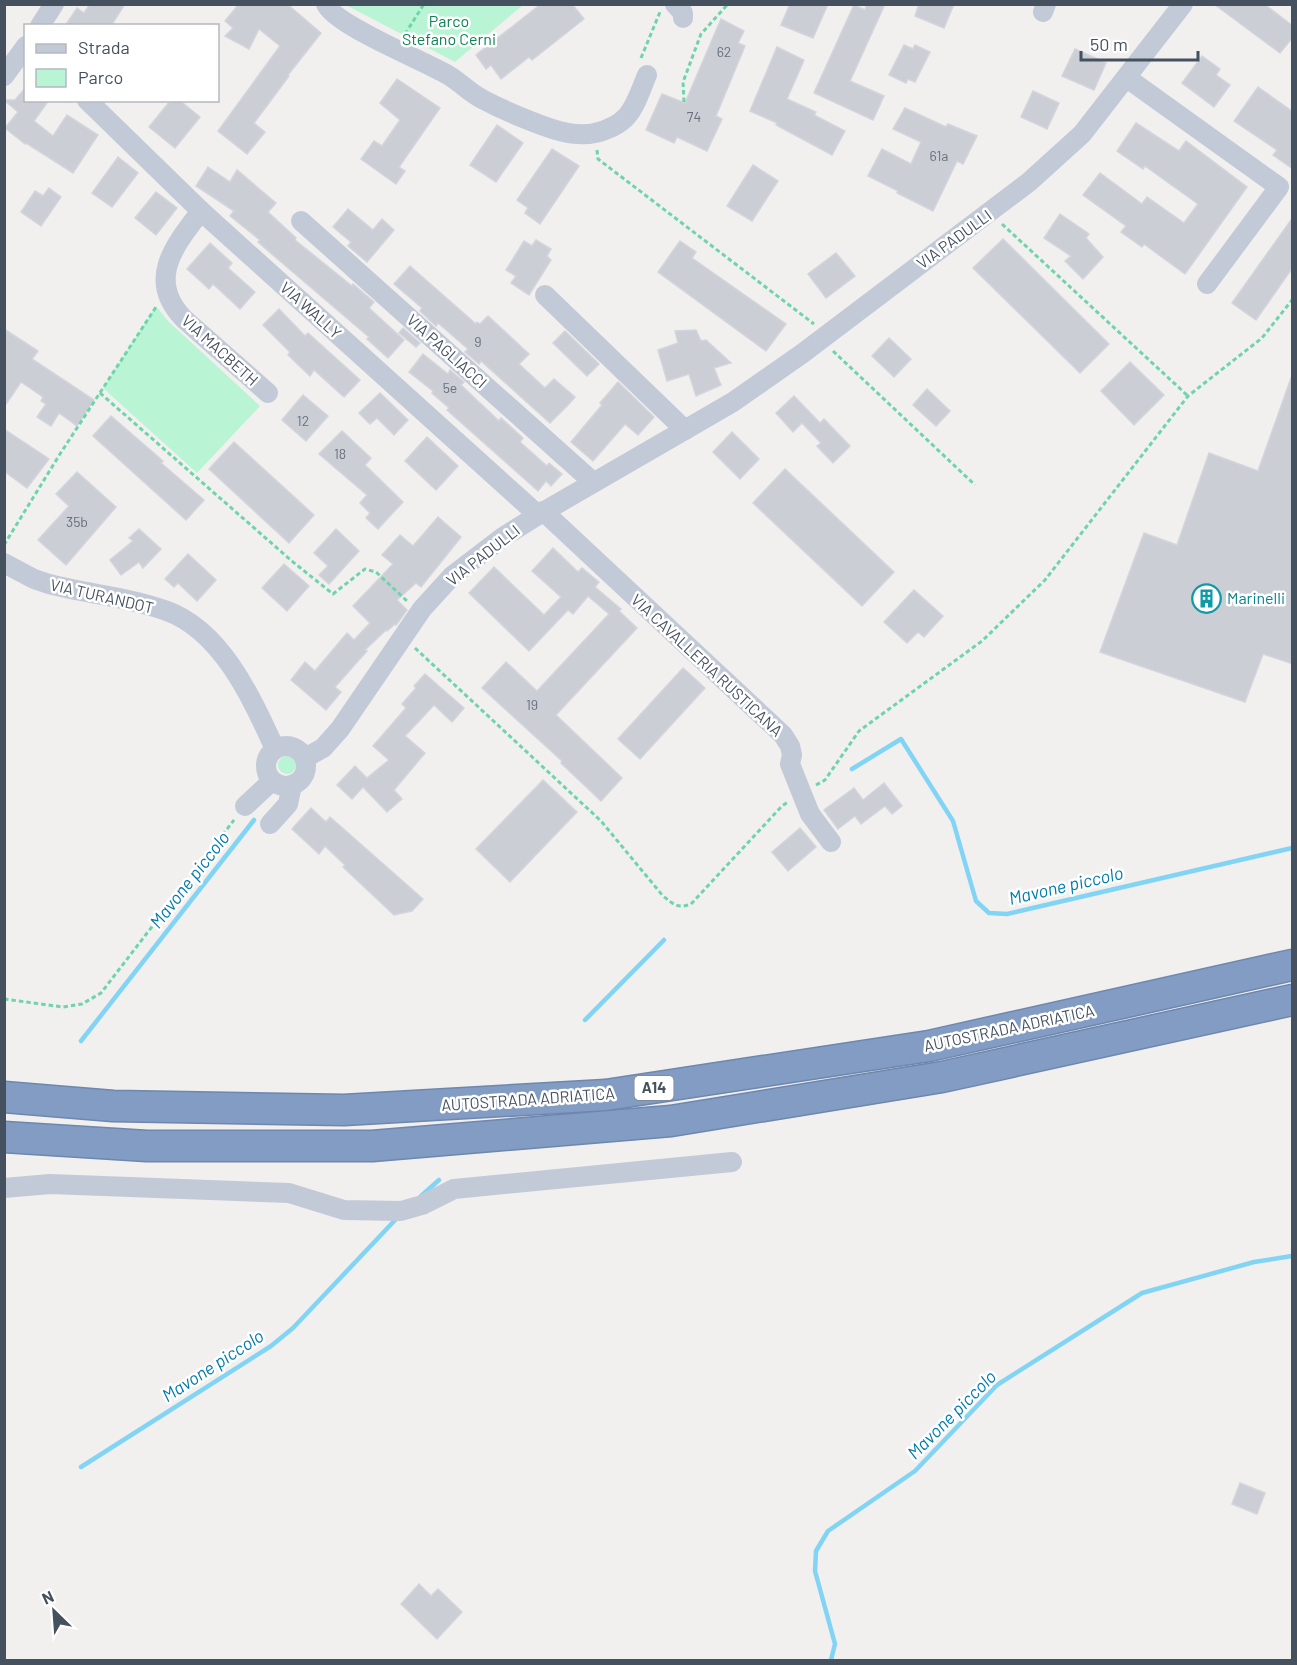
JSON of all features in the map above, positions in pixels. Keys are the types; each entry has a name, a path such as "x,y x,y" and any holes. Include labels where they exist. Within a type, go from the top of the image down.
{"highway":[{"name":"AUTOSTRADA ADRIATICA","path":"4,1097 112,1106 344,1110 606,1095 929,1046 1293,964"},
{"name":"AUTOSTRADA ADRIATICA","path":"4,1137 147,1146 372,1146 671,1121 942,1077 1293,1000"}],"street":[{"path":"41,24 54,4"},
{"path":"326,4 328,9 344,21 448,75 481,99 528,120 568,134 594,133 616,125 632,112 647,75"},
{"name":"VIA PADULLI","path":"305,758 323,748 340,729 422,609 452,576 503,537 541,513 733,402 803,353 990,212 1070,146 1127,78 1183,4"},
{"path":"4,76 24,49"},
{"path":"1127,78 1279,187 1207,284"},
{"name":"VIA WALLY","path":"89,102 201,211 541,513"},
{"path":"168,296 164,275 171,255 201,211"},
{"name":"VIA PAGLIACCI","path":"301,221 593,482"},
{"path":"545,295 685,430"},
{"name":"VIA MACBETH","path":"168,296 174,309 184,319 268,393"},
{"name":"VIA CAVALLERIA RUSTICANA","path":"541,513 783,735 790,746 792,755 790,764 801,794 810,814 831,842"},
{"name":"VIA TURANDOT","path":"4,563 34,579 145,604 169,612 192,624 216,644 263,723 275,749"},
{"path":"288,746 301,752 305,758 304,776 292,785 281,786 272,781 266,770 270,753 275,749 288,746"},
{"path":"245,806 272,781"},
{"path":"270,824 288,804 292,785"},
{"path":"4,1188 50,1184 289,1193 344,1210 401,1211 422,1205 454,1189 732,1162"}],"path":[{"path":"404,35 424,4"},
{"path":"647,75 637,70 663,4"},
{"path":"684,102 683,82 701,34 728,4"},
{"path":"594,133 598,159 818,327 826,344 975,485"},
{"path":"990,212 1188,396"},
{"path":"4,545 156,306 168,296"},
{"path":"404,638 601,821 663,896 674,905 684,907 691,904 782,806 825,780 859,731 982,641 1045,580 1188,396 1262,338 1293,300"},
{"path":"100,393 293,562 333,594 366,568 376,572 413,607"},
{"path":"4,999 63,1007 82,1004 101,993 245,806"}],"green space":[{"name":"Parco Stefano Cerni","path":"346,5 523,5 455,62"},
{"path":"156,306 168,321 260,406 197,473 103,388"},
{"path":"283,756 291,756 296,761 294,772 283,774 278,769 278,761"}],"building":[{"path":"90,4 125,4 112,24 66,24 77,8 84,13"},
{"path":"239,4 287,4 321,33 254,123 265,132 247,154 218,131 280,46 259,29 249,49 225,36 233,28 225,21"},
{"path":"541,4 572,4 584,19 532,60 529,57 501,79 491,65 486,69 476,55"},
{"path":"790,4 828,4 813,38 781,25"},
{"path":"867,4 885,4 850,81 884,96 873,120 814,93 854,5 865,10"},
{"path":"919,4 954,4 944,28 915,16"},
{"path":"1214,4 1264,4 1293,26 1293,37 1280,53"},
{"path":"721,19 744,31 738,43 745,46 716,116 722,119 707,151 677,137 674,143 646,130 662,94 685,103"},
{"path":"904,45 913,49 915,45 930,52 915,82 908,79 906,83 889,75"},
{"path":"777,47 804,60 787,99 816,112 814,115 845,131 832,155 776,125 777,123 750,111"},
{"path":"1075,49 1106,63 1094,90 1062,76"},
{"path":"1202,56 1220,69 1216,75 1230,85 1214,107 1182,83"},
{"path":"397,79 440,108 399,167 405,171 396,184 361,159 374,141 382,146 400,120 380,103"},
{"path":"1258,87 1293,112 1293,169 1273,155 1277,150 1234,121"},
{"path":"24,89 24,102 48,102 34,121 53,136 67,115 98,135 73,173 25,144 5,128 18,112 4,100 15,100"},
{"path":"1033,91 1059,103 1047,129 1021,117"},
{"path":"169,102 181,102 200,117 175,148 149,127"},
{"path":"905,108 946,127 948,124 977,136 963,164 957,161 933,211 868,176 882,149 911,164 921,142 893,129"},
{"path":"1136,123 1179,151 1186,141 1247,187 1185,274 1144,244 1142,247 1121,232 1126,226 1083,195 1100,173 1142,204 1147,197 1184,223 1198,204 1145,166 1143,169 1117,151"},
{"path":"497,125 523,143 496,182 470,165"},
{"path":"552,149 579,166 540,224 525,213 528,208 517,200"},
{"path":"118,157 138,173 112,207 92,193"},
{"path":"753,165 778,181 752,221 727,206"},
{"path":"208,167 230,182 237,170 276,203 268,212 296,238 295,240 374,302 369,308 404,340 388,358 367,339 369,337 230,216 234,211 196,186"},
{"path":"49,188 61,197 41,226 21,212 35,191 43,196"},
{"path":"156,192 177,208 156,235 135,218"},
{"path":"348,209 373,230 382,219 394,230 367,262 348,246 351,242 333,227"},
{"path":"1060,214 1089,234 1086,238 1103,257 1083,279 1065,261 1071,256 1044,238"},
{"path":"1293,217 1293,267 1256,320 1232,303"},
{"path":"1003,239 1109,344 1080,373 973,268"},
{"path":"536,240 551,249 547,256 551,260 529,295 511,283 516,276 506,270 524,241 532,246"},
{"path":"680,241 696,252 692,258 786,324 766,351 658,272"},
{"path":"210,243 232,263 228,268 255,292 240,309 213,284 209,289 187,269"},
{"path":"836,253 855,276 826,298 808,274"},
{"path":"410,266 476,324 477,322 480,324 488,316 529,354 519,364 545,388 554,379 575,397 550,423 481,361 479,364 465,352 468,349 438,323 436,326 420,311 422,308 394,284"},
{"path":"279,309 305,336 308,333 360,380 344,397 314,370 310,376 288,355 290,352 263,325"},
{"path":"403,328 420,343 416,347 399,333"},
{"path":"4,329 38,351 32,359 94,400 77,426 59,413 51,426 37,417 46,404 41,401 43,397 21,382 4,407"},
{"path":"696,330 701,341 706,340 731,363 714,368 721,385 696,396 689,374 667,381 658,350 678,343 675,331"},
{"path":"565,331 599,364 587,376 553,343"},
{"path":"889,338 911,359 894,377 872,356"},
{"path":"423,354 448,374 450,370 464,382 461,385 499,421 501,418 523,438 520,442 547,466 549,463 562,474 551,486 546,481 538,491 447,410 449,408 432,393 433,391 409,372"},
{"path":"1130,362 1164,395 1134,425 1101,391"},
{"name":"Marinelli","path":"1291,378 1293,379 1293,664 1263,654 1245,702 1100,652 1144,533 1177,545 1209,453 1258,471"},
{"path":"618,382 654,417 638,435 625,424 593,461 571,442"},
{"path":"927,389 950,411 936,426 913,405"},
{"path":"380,393 408,420 394,435 377,418 370,424 359,413"},
{"path":"303,395 328,416 306,441 282,420"},
{"path":"794,396 820,423 824,419 850,446 833,463 817,446 821,443 802,423 793,432 776,413"},
{"path":"111,416 204,500 186,520 93,436"},
{"path":"4,429 49,459 27,488 4,471"},
{"path":"342,431 371,458 365,465 403,502 378,529 366,518 370,513 360,503 367,495 319,454"},
{"path":"732,432 759,459 740,479 713,452"},
{"path":"427,437 458,466 436,490 405,461"},
{"path":"234,442 314,515 289,543 209,469"},
{"path":"785,469 894,572 862,606 753,503"},
{"path":"77,472 116,507 66,565 38,540 69,506 56,494"},
{"path":"438,517 461,537 421,587 416,583 397,600 407,610 396,625 386,630 365,650 367,651 335,687 341,692 326,710 291,680 305,662 315,671 347,633 354,640 370,623 353,606 393,564 382,555 400,535 413,546"},
{"path":"139,529 161,549 143,568 139,562 121,575 110,560 133,541 129,538"},
{"path":"336,529 359,551 329,584 319,575 328,566 314,553"},
{"path":"553,548 578,572 582,568 599,582 595,587 621,609 619,611 637,628 556,715 622,778 601,801 561,763 562,761 482,688 506,662 537,691 609,614 588,596 573,614 568,610 529,651 469,593 494,567 544,615 561,597 532,571"},
{"path":"188,554 216,580 197,601 178,583 174,587 165,579"},
{"path":"284,564 309,586 287,611 262,588"},
{"path":"914,590 943,616 924,637 918,632 907,643 884,622"},
{"path":"683,668 705,688 640,759 618,739"},
{"path":"425,674 464,708 452,722 434,705 405,736 425,753 394,790 402,799 387,812 363,787 352,799 337,785 355,766 367,778 389,760 373,746 406,708 402,704"},
{"path":"543,780 577,812 510,882 476,849"},
{"path":"884,783 902,806 892,814 885,806 861,824 855,816 838,829 824,810 854,788 863,800"},
{"path":"311,808 326,822 330,817 423,899 412,911 394,915 343,867 345,865 325,846 319,854 292,829"},
{"path":"800,828 816,847 788,871 772,852"},
{"path":"1240,1483 1265,1493 1257,1514 1232,1504"},
{"path":"419,1584 431,1596 438,1589 462,1612 437,1639 401,1604"}],"waterway":[{"name":"Mavone piccolo","path":"852,769 901,739 953,821 976,901 989,913 1007,914 1292,848"},
{"name":"Mavone piccolo","path":"81,1041 254,820"},
{"name":"Mavone piccolo","path":"585,1020 664,940"},
{"name":"Mavone piccolo","path":"421,1196 439,1180"},
{"name":"Mavone piccolo","path":"81,1467 271,1346 293,1328 397,1218"},
{"name":"Mavone piccolo","path":"831,1660 835,1644 815,1571 816,1551 828,1531 915,1471 997,1385 1142,1293 1254,1262 1292,1256"}],"place":[{"name":"Marinelli","path":"1206,598"}]}
